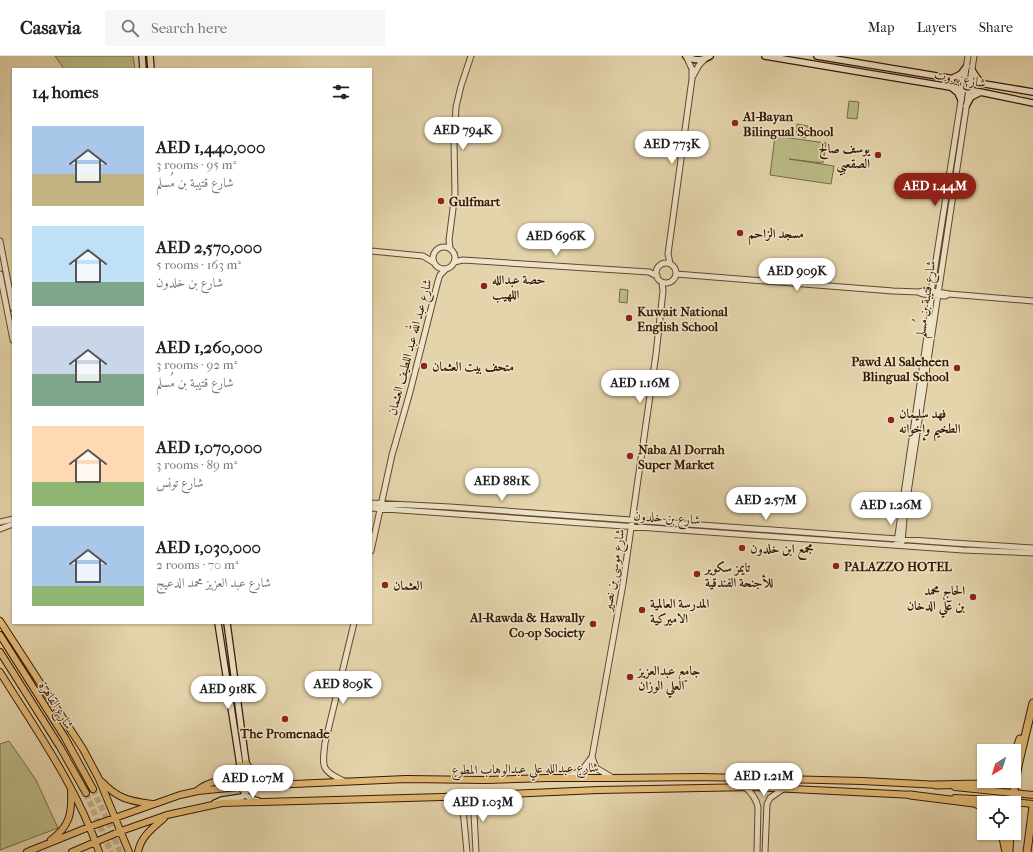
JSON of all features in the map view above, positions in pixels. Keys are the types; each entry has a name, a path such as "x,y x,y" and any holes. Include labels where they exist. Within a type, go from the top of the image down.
{"highway":[{"path":"1018,744 1032,706"},
{"path":"1013,796 1032,706"},
{"path":"936,785 977,784"},
{"path":"910,795 977,804"},
{"path":"1027,852 1033,805"},
{"path":"1004,840 1008,852"},
{"path":"1008,852 1009,840"}],"main road":[{"path":"142,56 143,68"},
{"path":"150,56 151,68"},
{"path":"686,56 698,60 708,57"},
{"name":"شارع بيروت","path":"765,56 980,92 1033,103"},
{"name":"شارع بيروت","path":"818,56 1033,92"},
{"path":"833,67 836,63 835,59"},
{"path":"952,79 969,68 978,78 987,84"},
{"path":"950,87 958,93 961,100"},
{"path":"966,106 971,97 980,92"},
{"path":"0,621 84,749 99,779 129,852"},
{"path":"214,804 222,800 238,798 245,794 248,786 228,690 218,624"},
{"path":"227,624 243,764 241,787 245,794 252,800 258,801"},
{"name":"شارع القاهرة","path":"0,635 64,736 93,789"},
{"name":"شارع القاهرة","path":"0,652 60,747 86,793"},
{"path":"0,672 71,789 96,841 99,852"},
{"path":"228,690 232,702 234,703 237,701"},
{"path":"243,764 252,774 261,780 280,786"},
{"path":"198,791 208,784 230,777 243,764"},
{"name":"شارع عبدالله علي عبدالوهاب المطوع","path":"27,852 89,827 154,804 198,791 248,786 280,786 393,780 701,777 862,781 936,785 1033,795"},
{"path":"99,779 110,791 118,796 128,800 154,804"},
{"name":"شارع عبدالله علي عبدالوهاب المطوع","path":"96,841 167,815 214,804 258,801 442,797 598,790 745,787 977,800"},
{"path":"43,845 58,834 68,820 72,803 71,789"},
{"name":"شارع عبدالله علي عبدالوهاب المطوع","path":"1021,803 1033,805"},
{"path":"138,852 145,836 167,815"},
{"path":"72,852 96,841"}],"street":[{"path":"372,251 423,256 437,266 446,269 451,266 455,259 450,248 449,240 455,193 454,143 456,108 461,86 471,56"},
{"path":"649,272 663,264 668,254 692,79 691,66 686,56"},
{"name":"شارع قتيبة بن مُسلم","path":"934,293 966,106 966,90 969,68 968,56"},
{"name":"شارع قتيبة بن مُسلم","path":"969,68 974,56"},
{"path":"692,79 697,69 708,57"},
{"name":"شارع قتيبة بن مُسلم","path":"900,542 961,100 966,90"},
{"path":"0,241 12,303"},
{"path":"423,256 434,252 439,247 446,246 450,248"},
{"path":"433,262 434,252"},
{"path":"668,254 670,264"},
{"path":"455,259 649,272 657,276 662,282 674,280 676,274 675,268 670,264 663,264"},
{"path":"657,276 658,268"},
{"name":"شارع عبد الله عبد اللطيف العثمان","path":"372,547 392,455 410,392 438,281 442,271 446,269"},
{"path":"0,274 12,335"},
{"path":"676,274 843,288 934,293 945,296 949,294 1033,301"},
{"name":"شارع موسى بن نصير","path":"662,282 664,291"},
{"name":"شارع موسى بن نصير","path":"592,757 632,523 664,291 668,282"},
{"name":"شارع بن خلدون","path":"372,503 382,506 900,542 1033,553"},
{"name":"شارع بن خلدون","path":"372,508 382,506"},
{"path":"0,522 12,519"},
{"path":"0,529 12,524"},
{"name":"شارع بن خلدون","path":"900,542 1033,548"},
{"path":"347,782 333,776 328,772 323,765 323,760 325,743 354,624"},
{"path":"566,778 582,770 592,757"},
{"path":"592,757 596,768 613,778"},
{"path":"745,787 757,800 757,852"},
{"path":"765,852 766,809 770,798 784,788"},
{"path":"476,852 474,818 476,810 484,801 494,794"},
{"path":"442,797 459,804 464,812 467,852"},
{"path":"758,807 760,805 764,806 766,809"},
{"path":"465,820 470,816 474,818"}],"green space":[{"path":"55,56 133,56 135,68 63,68"},
{"path":"849,101 859,102 857,119 847,118"},
{"path":"797,124 808,126 806,138 796,136"},
{"path":"775,136 826,143 823,163 789,159 834,166 831,184 770,175"},
{"path":"620,289 628,290 627,303 619,302"},
{"path":"9,741 36,780 58,828 0,850 0,744"}],"tunnel":[{"path":"93,789 120,852"},
{"path":"86,793 111,852"}],"place":[{"name":"Al-Bayan Bilingual School","path":"735,123"},
{"name":"يوسف صالح الصقعبي","path":"878,155"},
{"name":"Gulfmart","path":"441,201"},
{"name":"مسجد الزاحم","path":"740,233"},
{"name":"حصة عبدالله اللهيب","path":"484,286"},
{"name":"Kuwait National English School","path":"629,318"},
{"name":"متحف بيت العثمان","path":"424,366"},
{"name":"Pawd Al Saleheen Blingual School","path":"957,368"},
{"name":"فهد سليمان الطخيم وإخوانه","path":"891,420"},
{"name":"Naba Al Dorrah Super Market","path":"630,456"},
{"name":"مجمع ابن خلدون","path":"742,548"},
{"name":"PALAZZO HOTEL","path":"836,566"},
{"name":"تايمز سكوير للأجنحة الفندقية","path":"697,574"},
{"name":"العثمان","path":"385,585"},
{"name":"الحاج محمد بن علي الدخان","path":"973,597"},
{"name":"المدرسة العالمية الاميركية","path":"642,610"},
{"name":"Al-Rawda & Hawally Co-op Society","path":"593,624"},
{"name":"جامع عبدالعزيز العلي الوزان","path":"630,677"},
{"name":"The Promenade","path":"285,719"}]}
